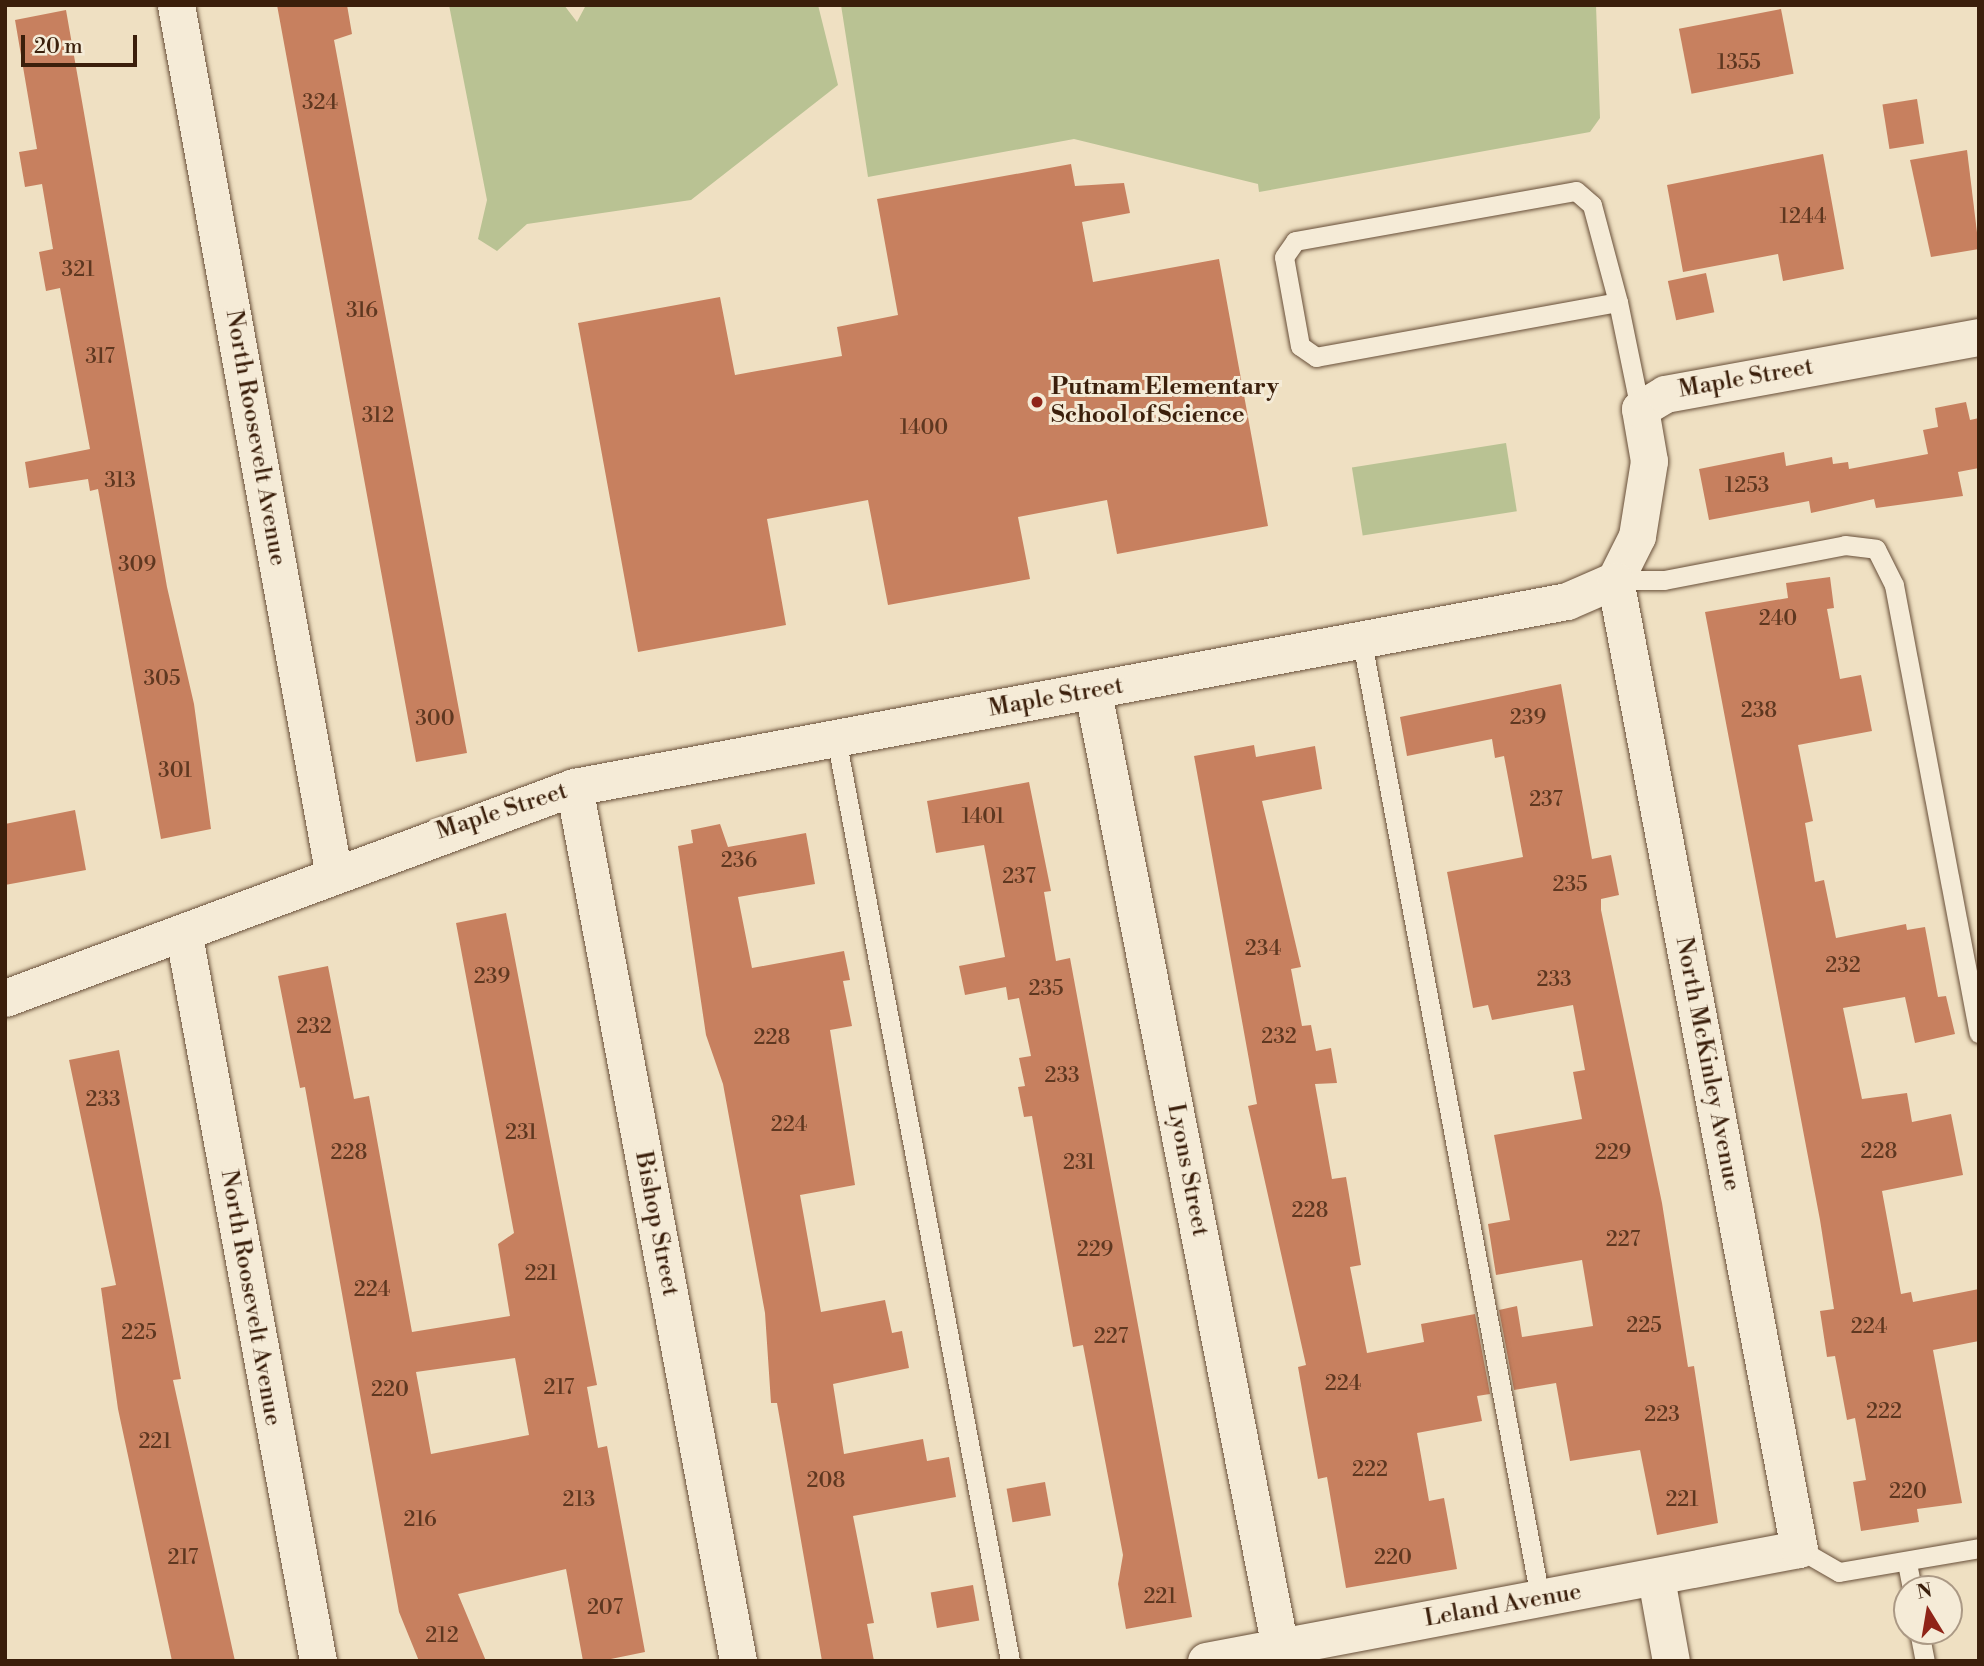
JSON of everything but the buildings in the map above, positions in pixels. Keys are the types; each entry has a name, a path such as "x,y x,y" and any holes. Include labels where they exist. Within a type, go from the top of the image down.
{"street":[{"name":"North Roosevelt Avenue","path":"176,5 333,872"},
{"name":"Maple Street","path":"1640,409 1665,394 1979,337"},
{"path":"1615,580 1637,536 1649,461 1640,409"},
{"name":"Maple Street","path":"5,998 184,936 333,872 573,787 1362,642 1567,601 1615,580"},
{"name":"North McKinley Avenue","path":"1615,580 1799,1549"},
{"name":"Lyons Street","path":"1093,692 1280,1648"},
{"name":"Bishop Street","path":"573,787 738,1661"},
{"name":"North Roosevelt Avenue","path":"184,936 318,1661"},
{"name":"Leland Avenue","path":"1206,1661 1799,1549"},
{"path":"1656,1578 1671,1661"}],"lane":[{"path":"1618,302 1316,357 1300,346 1284,257 1295,242 1576,191 1592,205 1618,302 1640,409"},
{"path":"1615,580 1664,580 1845,545 1876,549 1894,585 1979,1033"},
{"path":"1362,642 1540,1598"},
{"path":"836,738 1010,1661"},
{"path":"1799,1549 1839,1572 1906,1563 1979,1548"},
{"path":"1906,1563 1909,1575"}],"green space":[{"path":"449,5 564,5 577,22 586,5 818,5 838,85 691,200 527,224 497,251 478,239 487,200"},
{"path":"841,5 1596,5 1600,118 1590,132 1259,192 1258,184 1074,139 868,177"},
{"path":"1506,443 1517,511 1363,536 1352,467"}],"place":[{"name":"Putnam Elementary School of Science","path":"1037,402"}]}
